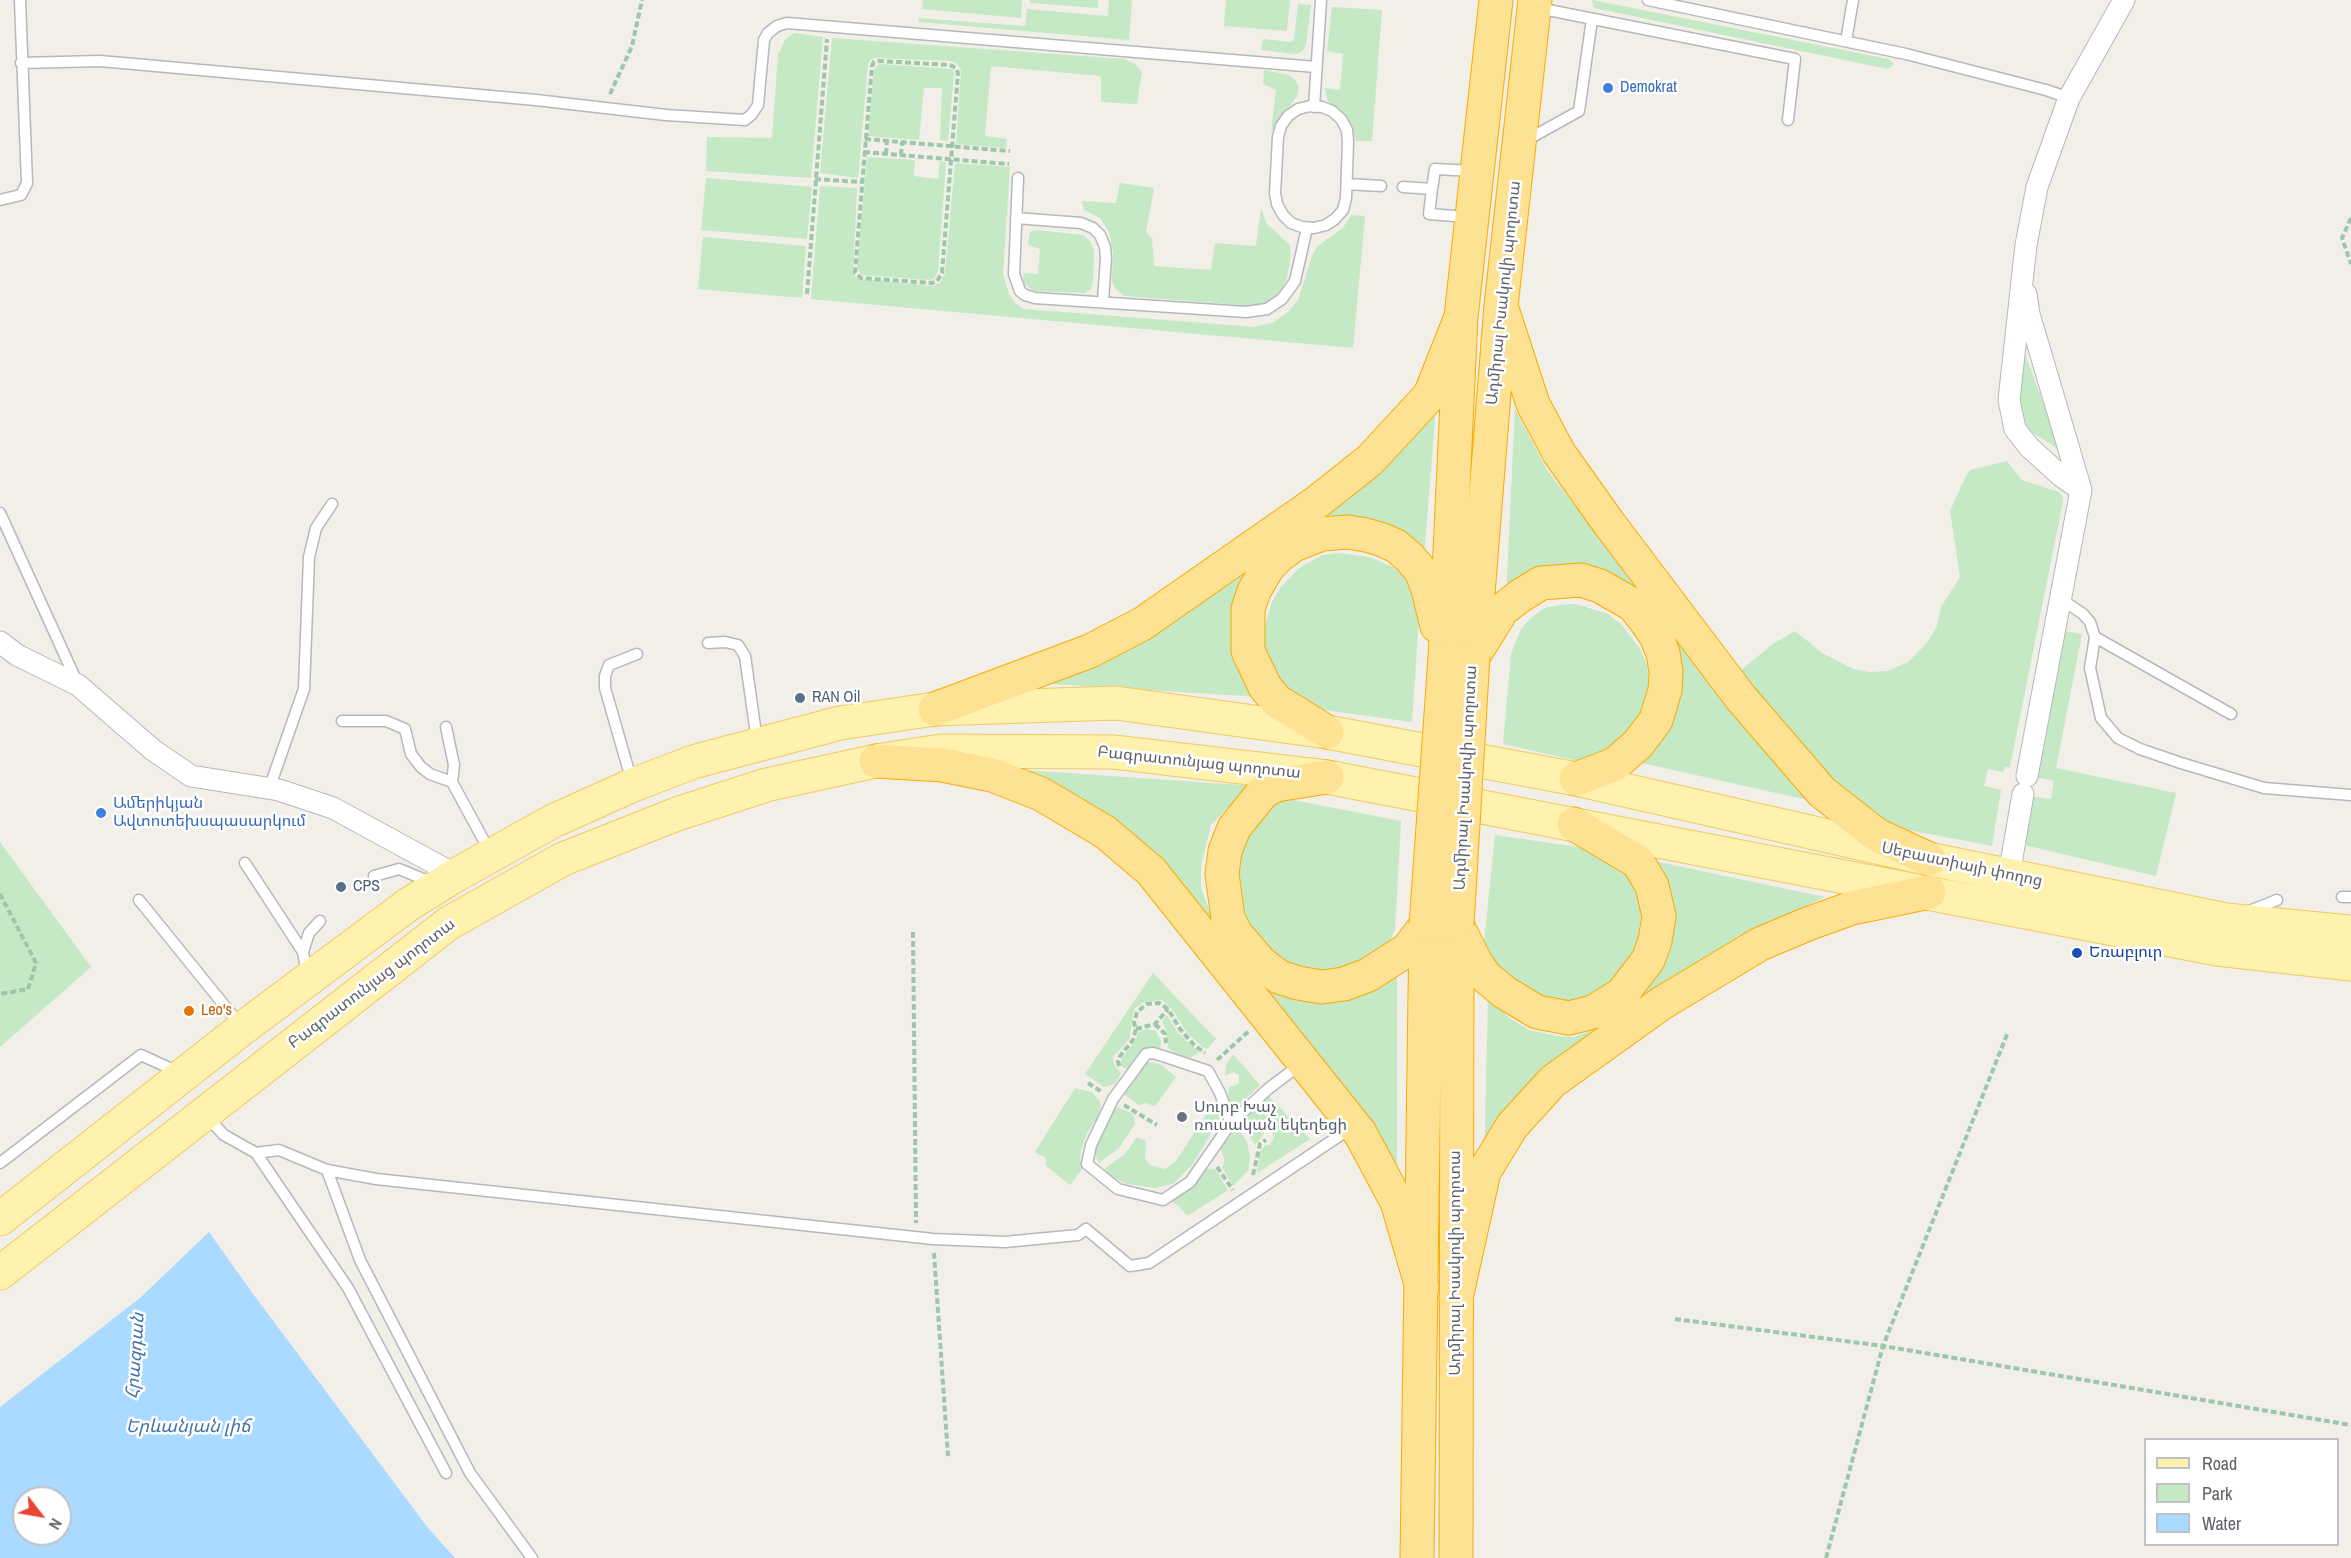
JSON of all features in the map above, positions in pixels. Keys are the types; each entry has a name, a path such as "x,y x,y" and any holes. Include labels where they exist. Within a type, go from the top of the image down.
{"highway":[{"name":"Ադմիրալ Իսակովի պողոտա","path":"1459,657 1461,318 1496,0"},
{"name":"Ադմիրալ Իսակովի պողոտա","path":"1417,1558 1422,1287 1459,657 1535,4"},
{"path":"1501,306 1533,404 1559,453 1608,522 1741,698 1822,792 1877,835 1929,859"},
{"path":"935,709 1081,654 1142,624 1317,502 1370,460 1430,396 1461,318"},
{"path":"1327,732 1277,701 1265,687 1248,651 1248,609 1254,591 1268,567 1294,545 1322,534 1348,532 1366,535 1396,546 1409,556 1421,571 1459,657 1502,610 1541,583 1581,580 1600,586 1633,605 1659,644 1666,672 1665,690 1656,720 1638,744 1615,764 1576,779"},
{"path":"876,761 942,765 992,775 1041,794 1105,832 1150,871 1354,1126 1397,1202 1422,1287"},
{"path":"1327,777 1276,785 1263,792 1234,828 1225,851 1222,874 1228,918 1236,934 1260,962 1279,977 1322,987 1344,984 1368,975 1442,925 1486,977 1504,992 1537,1012 1569,1018 1593,1012 1622,994 1648,960 1655,941 1659,916 1653,886 1638,862 1574,824"},
{"path":"1455,1298 1484,1172 1512,1126 1553,1081 1662,1003 1760,944 1810,922 1852,908 1929,892"},
{"name":"Ադմիրալ Իսակովի պողոտա","path":"1442,925 1455,1298 1456,1558"}],"main road":[{"path":"0,1219 243,1029 305,966 447,880 553,821 633,785 693,762 758,743 840,723 935,709 1116,703 1327,732 1576,779"},
{"name":"Բագրատունյաց պողոտա","path":"0,1273 449,923 563,859 676,814 766,785 876,761 940,750 1113,752 1327,777 1574,824"},
{"name":"Սեբաստիայի փողոց","path":"1576,779 1929,859 2226,920 2351,932"},
{"name":"Սեբաստիայի փողոց","path":"1574,824 2217,949 2351,964"},
{"path":"91,1147 117,1182"}],"street":[{"path":"2081,490 2061,476 2029,447 2015,429 2009,400 2022,273 2037,187 2070,98 2124,0"},
{"path":"2009,875 2081,490 2029,314 2022,273"},
{"path":"0,642 17,655 78,686 153,750 191,776 269,789 333,808 447,880"}],"lane":[{"path":"0,200 21,195 27,183 20,0"},
{"path":"1314,107 1321,0"},
{"path":"1648,0 1693,5 1960,68 2070,98"},
{"path":"1846,41 1853,0"},
{"path":"1535,4 1592,19 1796,59 1788,120"},
{"path":"1519,144 1579,111 1592,19"},
{"path":"21,63 100,61 536,100 666,115 746,120 758,105 764,40 768,33 777,26 788,23 1316,67"},
{"path":"1314,107 1332,111 1341,119 1347,130 1347,184 1343,210 1326,225 1307,228 1292,223 1283,215 1277,204 1275,193 1278,137 1281,126 1288,116 1298,110 1314,107"},
{"path":"1471,218 1429,214 1435,169 1476,171"},
{"path":"1018,178 1014,274 1020,291 1025,296 1035,298 1246,312 1267,309 1282,299 1295,281 1307,228"},
{"path":"1347,184 1381,186"},
{"path":"1403,187 1432,189"},
{"path":"1016,218 1081,223 1093,228 1100,235 1105,246 1103,301"},
{"path":"269,789 304,689 309,557 316,528 332,504"},
{"path":"0,513 78,686"},
{"path":"2061,599 2083,614 2090,622 2095,637 2090,668 2101,718 2118,738 2140,749 2264,788 2351,795"},
{"path":"2095,637 2231,714"},
{"path":"708,643 725,642 738,645 745,656 758,743"},
{"path":"633,785 605,688 605,676 609,665 637,654"},
{"path":"342,721 386,721 405,729 411,754 421,766 430,774 452,782"},
{"path":"446,727 454,765 452,782 492,855"},
{"path":"245,863 305,966"},
{"path":"374,876 399,869 447,880"},
{"path":"139,900 243,1029"},
{"path":"2226,920 2277,900"},
{"path":"305,966 309,933 320,921"},
{"path":"1231,1123 1220,1093 1208,1071 1150,1053 1143,1057 1113,1099 1091,1145 1087,1164 1118,1189 1162,1200 1190,1182 1231,1123 1268,1089 1303,1062"},
{"path":"0,1163 141,1055 183,1075"},
{"path":"204,1114 224,1135 256,1153 348,1288 446,1473"},
{"path":"256,1153 279,1150 327,1170 376,1179 933,1239 1005,1242 1078,1235 1086,1229 1130,1266 1149,1263 1354,1126"},
{"path":"327,1170 360,1260 470,1473 532,1558"}],"path":[{"path":"603,109 632,46 642,0"},
{"path":"807,294 828,27"},
{"path":"874,62 950,65 956,68 958,73 952,147 942,273 938,281 932,283 861,278 855,272 861,182 874,62"},
{"path":"865,139 1010,151"},
{"path":"886,154 887,141"},
{"path":"901,156 902,142"},
{"path":"864,152 1009,164"},
{"path":"815,179 861,182"},
{"path":"2351,218 2342,238 2351,264"},
{"path":"0,894 36,963 28,989 0,994"},
{"path":"913,932 916,1222 933,1239 948,1456"},
{"path":"1131,1075 1120,1067 1118,1062 1133,1040 1137,1012 1147,1004 1159,1004 1168,1009 1180,1029 1194,1045 1215,1061"},
{"path":"1136,1029 1155,1024 1168,1009"},
{"path":"1208,1071 1215,1061 1256,1024"},
{"path":"1826,1558 1883,1346 2008,1032"},
{"path":"1250,1180 1255,1172 1260,1144 1266,1140"},
{"path":"1209,1156 1234,1191"},
{"path":"1225,1197 1242,1186"},
{"path":"1675,1318 1883,1346 2351,1425"}],"green space":[{"path":"923,0 1022,0 1021,18 922,9"},
{"path":"1030,0 1098,0 1098,8 1030,3"},
{"path":"1109,0 1132,0 1129,40 919,22 918,18 1025,26 1027,9 1108,16"},
{"path":"1226,0 1290,0 1287,31 1224,26"},
{"path":"1592,0 1888,59 1894,64 1888,69 1594,8"},
{"path":"1298,4 1311,5 1306,45 1302,52 1295,54 1261,50 1263,39 1291,42 1294,40"},
{"path":"1332,7 1382,10 1372,141 1356,141 1352,126 1328,101 1324,88 1340,90 1343,54 1327,51"},
{"path":"794,33 823,37 811,178 706,171 707,137 772,138 778,55 785,40"},
{"path":"832,38 1124,59 1135,64 1142,72 1137,104 1101,102 1101,76 991,66 985,136 1007,139 1006,148 956,144 961,70 957,64 951,61 871,59 868,64 858,178 820,173"},
{"path":"880,64 952,69 954,73 948,141 940,140 942,88 924,88 919,140 868,136 874,69"},
{"path":"1264,70 1289,75 1299,87 1297,96 1271,132 1276,90 1263,84"},
{"path":"867,157 915,160 914,176 938,179 940,161 946,162 938,271 934,279 862,275 857,269"},
{"path":"955,163 1010,167 1003,274 1009,294 1015,303 1024,309 1255,327 1274,322 1288,312 1298,300 1313,253 1319,245 1343,228 1351,215 1365,216 1353,348 811,299 820,186 857,188 853,272 856,277 932,286 940,283 945,273"},
{"path":"706,178 812,187 807,239 701,230"},
{"path":"1120,183 1154,188 1146,232 1152,238 1154,266 1211,270 1215,243 1256,246 1261,208 1266,223 1290,245 1290,263 1286,281 1277,295 1266,304 1256,306 1124,296 1112,282 1113,251 1109,232 1100,218 1084,210 1082,201 1116,203"},
{"path":"1037,230 1083,235 1090,241 1094,250 1093,284 1090,290 1084,293 1035,291 1024,284 1023,273 1038,274 1040,249 1028,245 1030,232"},
{"path":"703,237 806,246 802,298 698,289"},
{"path":"2021,344 2062,452 2021,422 2015,398"},
{"path":"1437,394 1424,557 1399,536 1266,556 1260,697 1021,682 1060,672"},
{"path":"1515,409 1547,470 1629,575 1821,803 1642,763 1671,721 1629,589 1506,597"},
{"path":"2007,461 2022,480 2059,492 2063,501 2010,767 2006,767 2003,772 1988,769 1984,786 2001,790 1992,846 1908,830 1877,816 1839,789 1744,682 1741,670 1773,644 1795,631 1822,653 1853,669 1869,672 1888,671 1908,662 1927,643 1937,626 1941,607 1960,577 1950,511 1966,476 1970,470"},
{"path":"1338,553 1369,557 1393,567 1412,586 1420,603 1412,722 1302,707 1277,689 1263,643 1264,628 1272,602 1280,588 1299,568 1322,555"},
{"path":"1576,604 1608,614 1621,624 1641,650 1647,665 1649,681 1649,698 1637,729 1587,763 1503,744 1511,654 1521,629 1544,608"},
{"path":"2064,631 2082,634 2056,768 2176,793 2156,876 2020,844 2030,796 2051,799 2054,781 2035,777"},
{"path":"1009,769 1255,786 1226,809 1211,825 1201,866 1201,887 1208,907 1217,927 1258,973 1397,968 1397,1165 1239,965"},
{"path":"1278,797 1401,821 1395,929 1388,946 1374,957 1323,974 1287,967 1257,946 1234,897 1242,844"},
{"path":"1495,835 1592,849 1622,869 1631,883 1638,899 1641,915 1637,947 1620,976 1594,996 1562,1004 1530,998 1487,958 1484,942"},
{"path":"0,842 91,967 0,1047"},
{"path":"1654,861 1825,897 1763,926 1626,1016 1484,1170 1488,997 1508,1017 1529,1030 1574,1037 1603,1026 1642,998 1657,976 1665,956 1667,885 1664,873"},
{"path":"1153,973 1216,1039 1207,1049 1204,1048 1188,1034 1172,1009 1162,1000 1144,1002 1134,1009 1129,1040 1113,1057 1114,1065 1121,1073 1115,1084 1104,1087 1085,1074"},
{"path":"1167,1015 1178,1033 1199,1052 1192,1057 1181,1057 1168,1048 1167,1033 1162,1021"},
{"path":"1147,1029 1156,1031 1161,1041 1160,1049 1147,1047 1130,1071 1121,1066 1121,1059 1135,1042 1139,1031"},
{"path":"1233,1054 1260,1085 1240,1104 1230,1103 1228,1095 1229,1087 1239,1084 1239,1075 1233,1072 1225,1076 1226,1065"},
{"path":"1147,1062 1160,1064 1176,1077 1155,1106 1145,1103 1139,1105 1124,1094 1142,1065"},
{"path":"1075,1088 1091,1092 1099,1100 1101,1106 1098,1117 1087,1133 1081,1150 1080,1160 1083,1168 1070,1185 1046,1166 1046,1158 1035,1152"},
{"path":"1268,1095 1310,1139 1257,1173 1260,1151 1266,1145 1270,1145 1274,1137 1272,1132 1266,1131 1255,1145 1241,1122"},
{"path":"1213,1104 1219,1108 1221,1115 1217,1123 1193,1164 1173,1184 1155,1188 1127,1184 1114,1178 1104,1169 1125,1154 1137,1137 1146,1141 1145,1158 1150,1165 1165,1169 1176,1161"},
{"path":"1115,1106 1133,1114 1135,1124 1119,1148 1099,1163 1094,1152 1095,1145"},
{"path":"1238,1128 1247,1142 1250,1157 1248,1171 1233,1186 1222,1167 1225,1160 1220,1148"},
{"path":"1206,1169 1215,1169 1228,1190 1187,1216 1180,1207 1169,1200 1197,1183"}],"water":[{"name":"Երևանյան լիճ","path":"209,1232 428,1528 455,1558 0,1558 0,1407 140,1298"}],"place":[{"name":"Demokrat","path":"1608,88"},
{"name":"RAN Oil","path":"800,698"},
{"name":"Ամերիկյան Ավտոտեխսպասարկում","path":"101,813"},
{"name":"CPS","path":"341,887"},
{"name":"Եռաբլուր","path":"2077,953"},
{"name":"Leo's","path":"189,1011"},
{"name":"Սուրբ Խաչ ռուսական եկեղեցի","path":"1182,1117"}],"water label":[{"name":"Հրազդան","path":"136,1356"}]}
